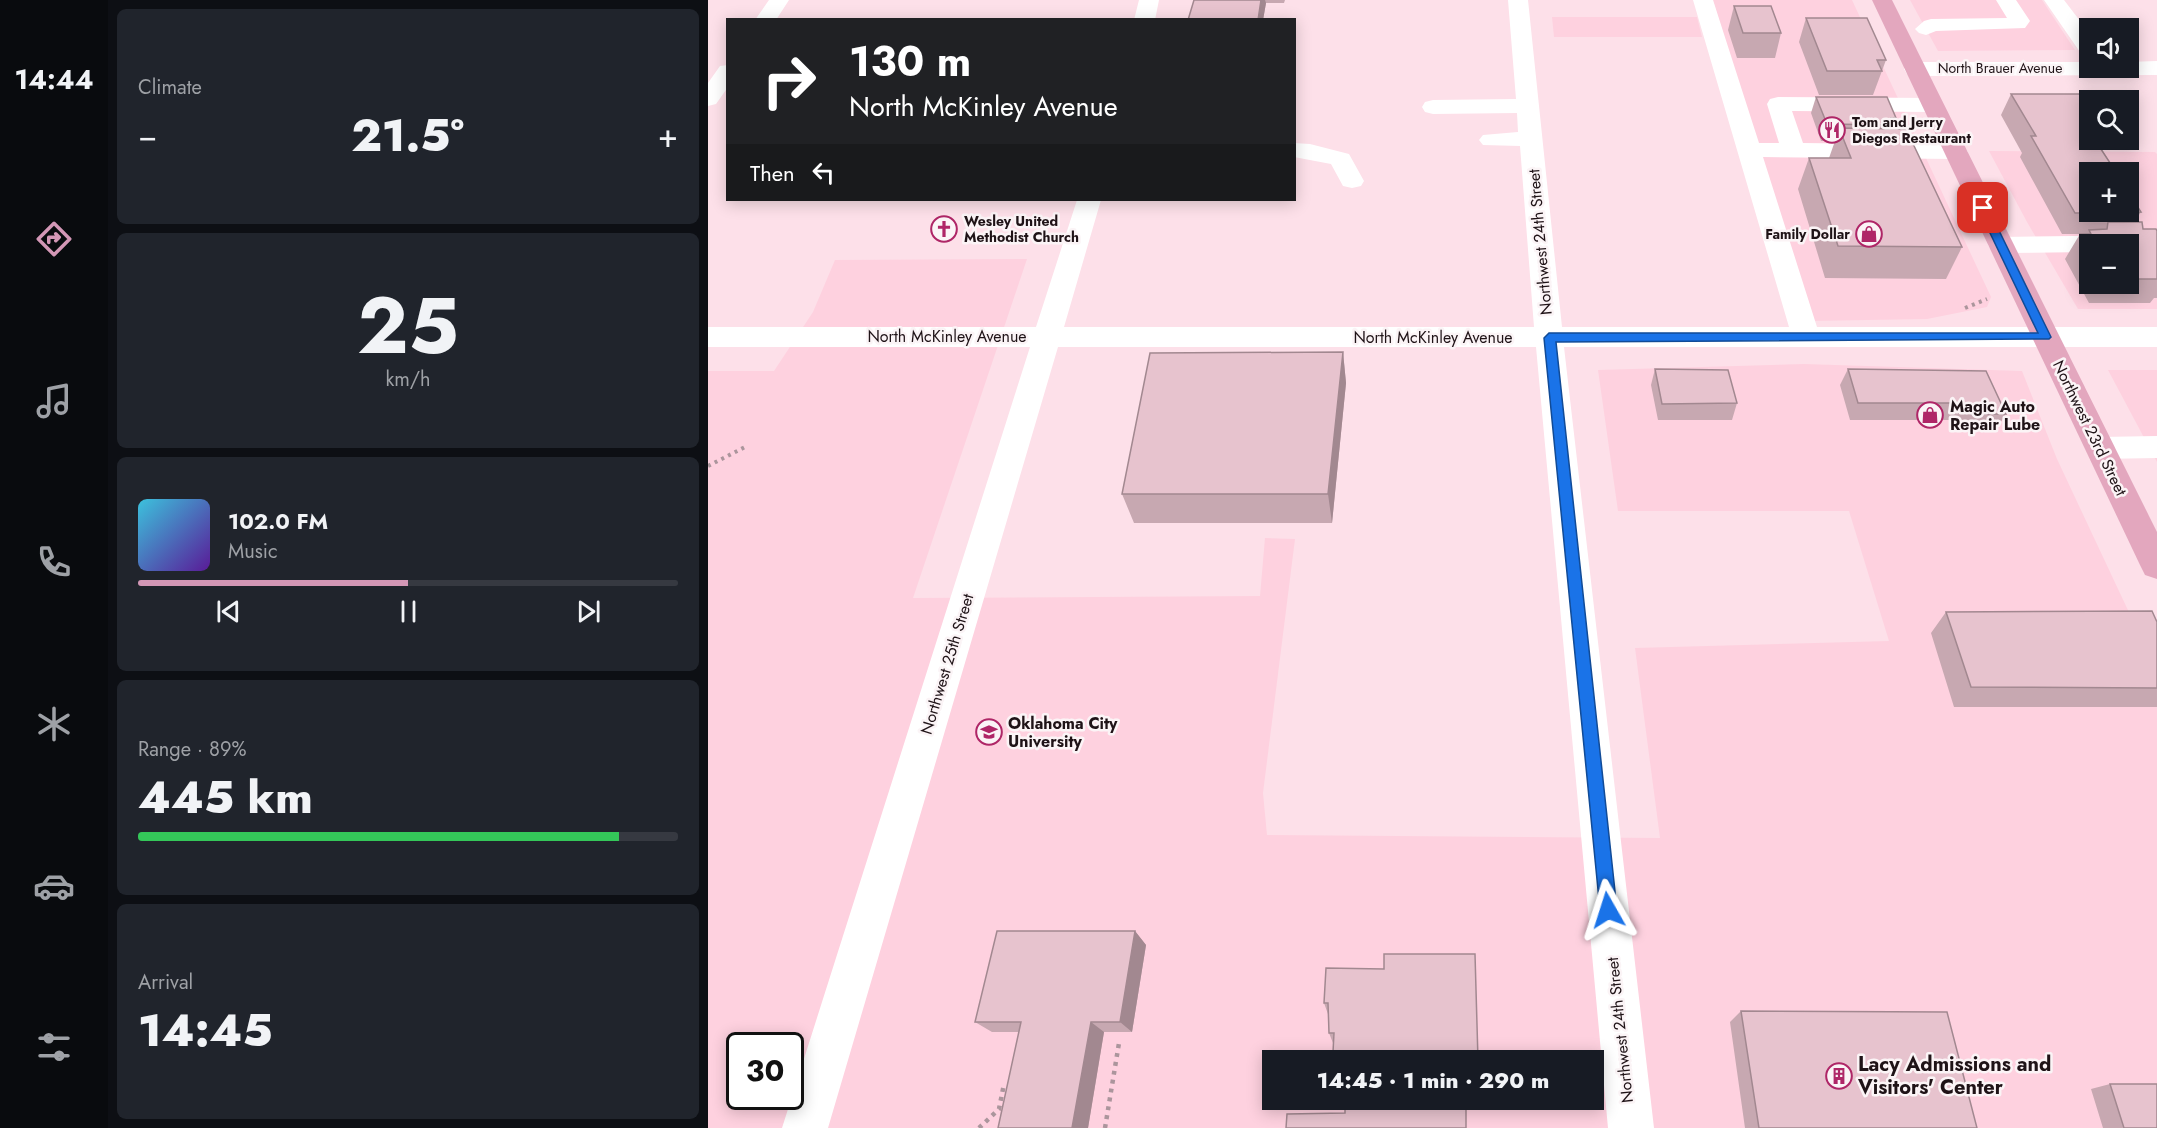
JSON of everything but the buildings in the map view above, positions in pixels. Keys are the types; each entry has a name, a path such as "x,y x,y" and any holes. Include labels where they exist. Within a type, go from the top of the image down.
{"main road":[{"name":"Northwest 23rd Street","path":"1882,0 2157,565"}],"street":[{"path":"766,18 779,0"},
{"path":"1144,18 1149,0"},
{"name":"Northwest 24th Street","path":"1518,0 1549,338 1631,1128"},
{"path":"1703,0 1806,336"},
{"path":"1926,29 1931,25 2018,24 2020,21 2006,0"},
{"path":"2054,0 2079,35"},
{"name":"North Brauer Avenue","path":"1915,69 2079,68"},
{"name":"North Brauer Avenue","path":"2139,68 2157,68"},
{"path":"708,99 726,74"},
{"path":"1793,150 1778,104 1933,105"},
{"path":"1433,107 1527,106"},
{"path":"1491,142 1530,139"},
{"path":"1296,150 1310,151 1341,159 1352,181"},
{"path":"1749,150 1956,152"},
{"name":"Northwest 25th Street","path":"805,1128 1089,201"},
{"path":"2001,245 2157,243"},
{"name":"North McKinley Avenue","path":"708,337 2157,337"},
{"path":"2100,448 2157,447"}],"path":[{"path":"708,466 747,446"},
{"path":"1105,1128 1119,1043"},
{"path":"979,1128 999,1109 1004,1084"}],"shaded area":[{"path":"1713,0 1852,0 1991,297 1987,307 1927,319 1808,321"},
{"path":"1910,0 2042,0 2075,50 1938,51"},
{"path":"1552,17 1697,17 1702,37 1554,37"},
{"path":"1989,151 2155,152 2157,154 2157,309 2078,309"},
{"name":"Oklahoma City University","path":"1027,259 913,598 1260,596 1265,538 1295,539 1263,793 1267,835 1660,838 1635,648 1889,641 1849,511 1618,511 1598,370 1804,364 2022,371 2057,459 2157,672 2157,1128 708,1128 708,371 774,371 813,312 835,260"},
{"path":"2108,370 2157,370 2157,462"}],"place":[{"name":"Tom and Jerry Diegos Restaurant","path":"1832,130"},
{"name":"Wesley United Methodist Church","path":"944,229"},
{"name":"Family Dollar","path":"1869,234"},
{"name":"Magic Auto Repair Lube","path":"1930,415"},
{"name":"Oklahoma City University","path":"989,732"},
{"name":"Lacy Admissions and Visitors' Center","path":"1839,1076"}],"route":[{"path":"1608,910 1549,338 2045,337 1983,208"}]}
